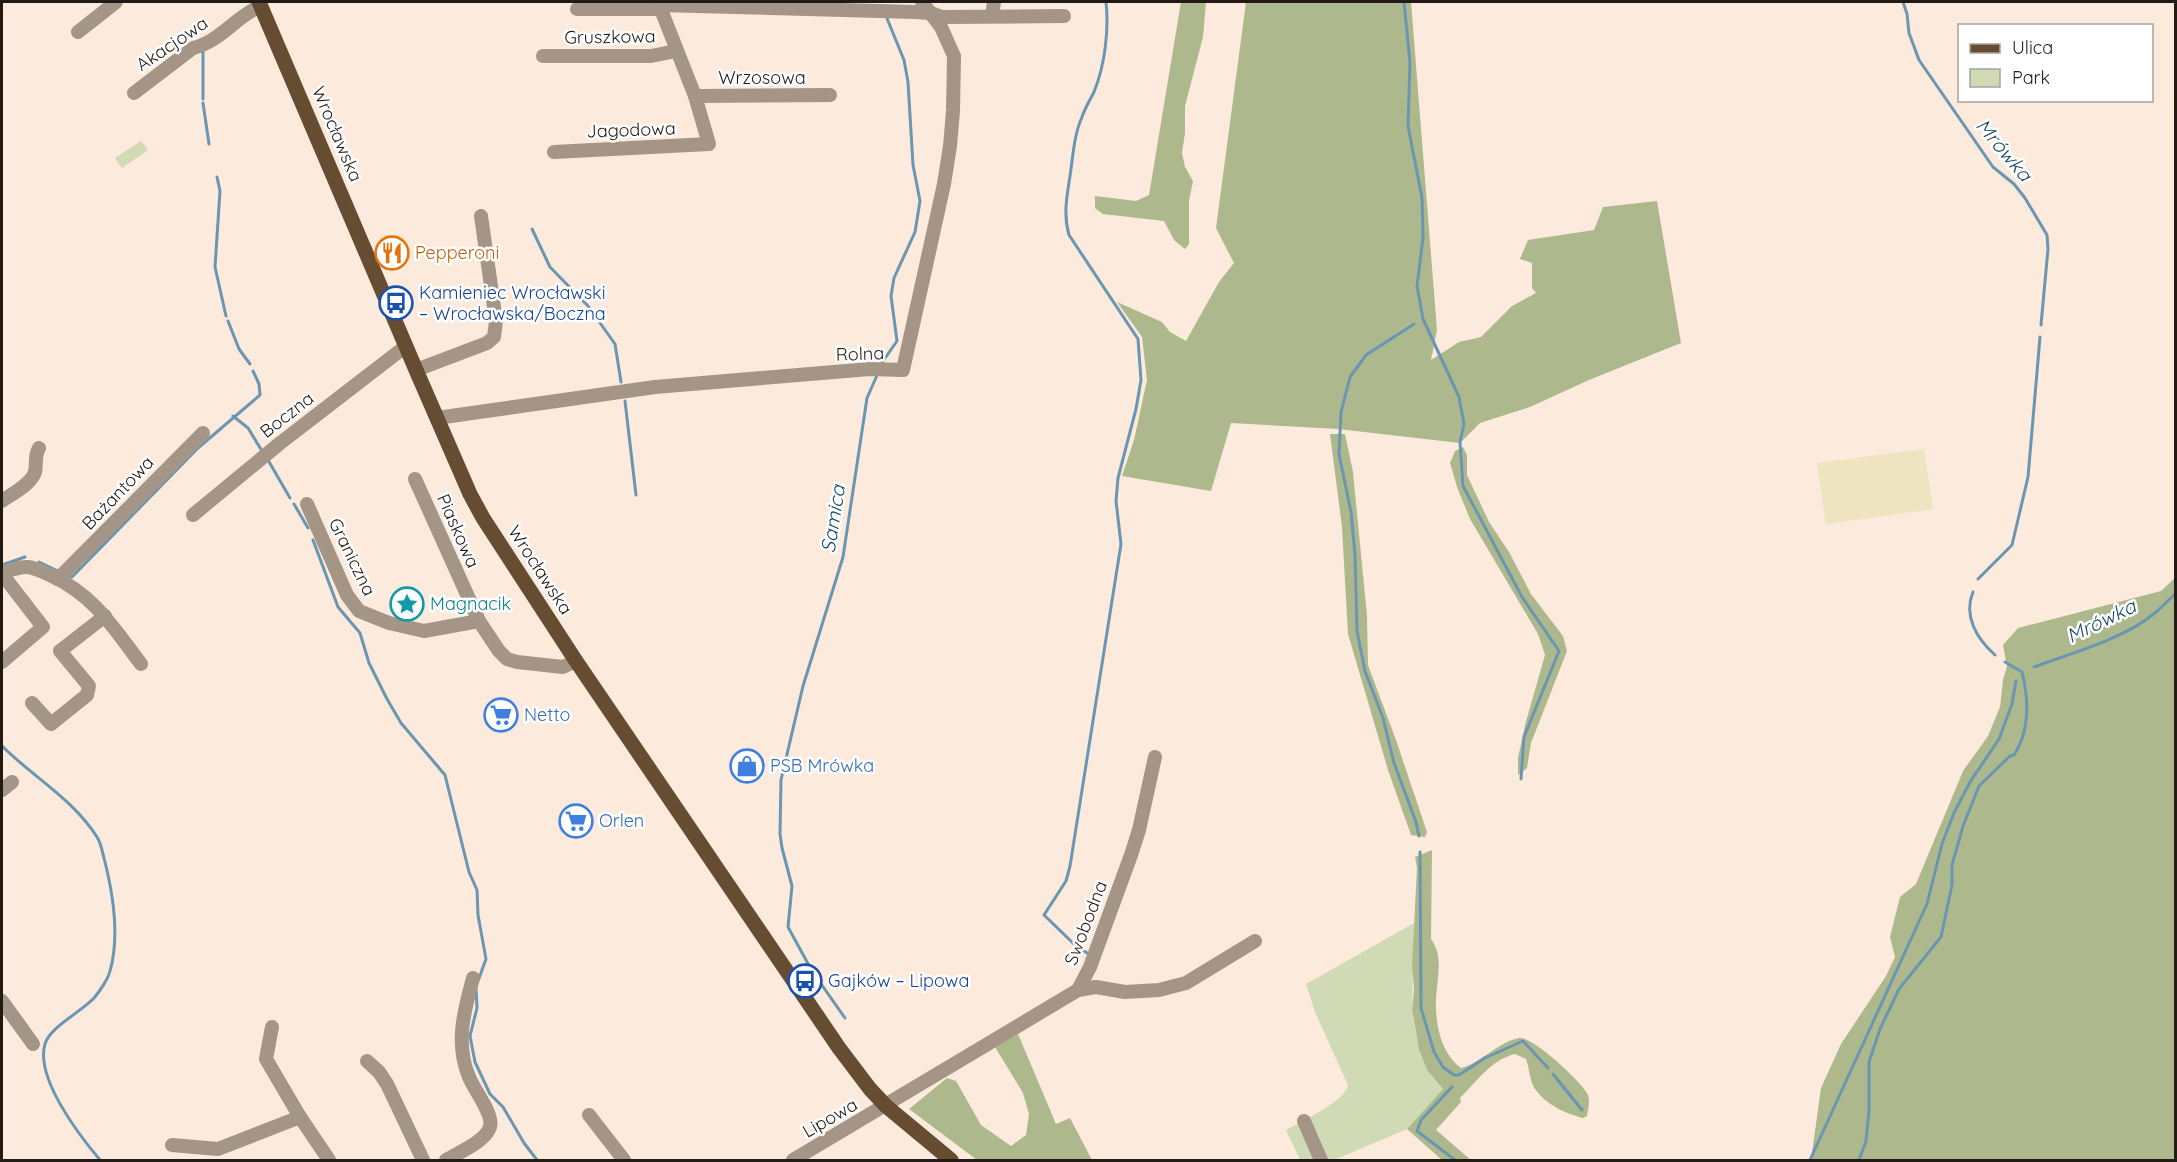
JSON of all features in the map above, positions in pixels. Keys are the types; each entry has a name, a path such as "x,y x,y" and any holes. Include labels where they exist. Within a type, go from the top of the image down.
{"main road":[{"name":"Wrocławska","path":"260,4 416,370 470,494 483,518 576,661 839,1048 886,1106 951,1161"}],"street":[{"path":"78,32 116,2"},
{"path":"992,16 994,2"},
{"name":"Akacjowa","path":"134,93 193,48 204,45 260,4"},
{"path":"577,9 659,5 927,7 942,17 1064,16"},
{"path":"659,5 695,96"},
{"name":"Rolna","path":"437,417 655,387 903,370 935,232 950,146 954,57 941,27 927,7"},
{"name":"Gruszkowa","path":"543,56 651,56 676,51"},
{"name":"Wrzosowa","path":"695,96 830,95"},
{"name":"Jagodowa","path":"554,152 709,144 695,96"},
{"path":"416,370 486,343 494,336 496,321 481,216"},
{"name":"Boczna","path":"192,515 279,444 406,346"},
{"name":"Bażantowa","path":"58,579 203,433"},
{"path":"2,501 32,477 35,469 35,455 39,448"},
{"name":"Piaskowa","path":"415,479 479,621 499,651 507,659 563,667 576,661"},
{"name":"Graniczna","path":"307,504 346,595 360,611 389,623 424,631 479,621"},
{"path":"2,662 43,627 2,573 25,566 58,579 75,588 90,600 141,664"},
{"path":"32,703 51,724 87,695 89,686 60,651 105,616"},
{"name":"Swobodna","path":"886,1106 1078,990 1090,967 1131,855 1139,830 1155,757"},
{"path":"1078,990 1096,987 1125,992 1159,990 1186,983 1255,941"},
{"path":"446,1161 481,1138 489,1130 491,1124 486,1109 468,1076 463,1053 461,1034 463,1014 473,978"},
{"path":"2,1002 33,1044"},
{"path":"272,1027 266,1059 329,1161"},
{"path":"367,1060 387,1084 423,1161"},
{"name":"Lipowa","path":"793,1161 886,1106"},
{"path":"589,1115 624,1161"},
{"path":"172,1145 218,1149 300,1117"},
{"path":"1304,1121 1321,1161"}],"green space":[{"path":"1181,2 1206,2 1203,37 1185,106 1182,153 1185,167 1193,181 1189,201 1189,244 1185,249 1174,240 1164,221 1103,214 1095,208 1095,196 1136,201 1149,195"},
{"path":"1246,2 1411,2 1437,330 1431,360 1459,342 1481,337 1512,306 1536,293 1532,288 1532,263 1520,259 1528,240 1594,230 1603,207 1657,201 1681,343 1589,380 1530,407 1480,423 1460,443 1338,429 1231,423 1211,491 1122,476 1134,440 1147,380 1142,337 1117,302 1162,322 1170,332 1186,341 1219,282 1234,263 1216,228"},
{"path":"141,141 148,150 122,168 115,158"},
{"path":"1330,434 1345,434 1353,472 1367,616 1368,665 1427,832 1425,837 1411,835 1388,770 1348,634 1342,527"},
{"path":"1463,447 1467,455 1467,475 1489,522 1509,552 1531,594 1563,636 1567,651 1531,743 1527,768 1518,775 1518,758 1525,725 1545,655 1538,634 1470,519 1457,487 1450,463 1455,451"},
{"path":"2175,578 2175,1160 1811,1160 1821,1088 1841,1044 1886,976 1895,957 1890,937 1900,897 1916,884 1963,771 1988,736 2000,707 2007,666 2003,645 2018,628 2161,591"},
{"path":"1432,850 1431,939 1439,960 1436,999 1438,1028 1444,1046 1454,1062 1461,1068 1476,1062 1511,1040 1526,1039 1545,1051 1566,1070 1583,1087 1589,1098 1587,1116 1583,1118 1561,1110 1546,1101 1535,1090 1526,1059 1515,1054 1506,1057 1479,1078 1460,1098 1461,1102 1436,1130 1471,1160 1442,1160 1407,1129 1443,1089 1427,1070 1419,1049 1412,1010 1417,868 1415,857"},
{"path":"1414,923 1412,1010 1415,1030 1427,1070 1443,1089 1407,1129 1334,1160 1300,1160 1286,1130 1331,1104 1339,1098 1348,1085 1315,1012 1306,984"},
{"path":"1018,1034 1056,1124 1070,1118 1092,1160 977,1160 909,1109 947,1078 956,1081 981,1125 1011,1146 1026,1135 1029,1114 1023,1093 995,1047"}],"sand":[{"path":"1924,449 1933,509 1826,524 1817,463"}],"waterway":[{"path":"1090,955 1074,944 1044,915 1066,881 1070,866 1121,544 1116,501 1118,478 1141,380 1138,339 1069,235 1066,220 1075,138 1098,82 1103,59 1106,2"},
{"path":"1404,2 1410,63 1408,126 1422,198 1423,238 1417,286 1423,319 1459,397 1464,424 1460,442 1463,486 1522,597 1559,651 1524,737 1521,779"},
{"name":"Mrówka","path":"1903,2 1909,33 1919,60 1993,167 2014,184 2025,198 2047,235 2048,249 2041,325"},
{"name":"Samica","path":"881,364 897,341 891,296 894,278 915,232 920,201 913,165 908,82 904,60 886,16"},
{"path":"203,52 203,99"},
{"path":"203,103 209,144"},
{"path":"217,177 220,191 215,267 226,316"},
{"path":"532,229 550,267 588,306 615,344 621,382"},
{"path":"228,321 239,349 250,364"},
{"path":"1414,324 1366,355 1350,377 1341,412 1339,454 1351,512 1355,555 1357,631 1365,671 1383,718 1394,763 1419,836"},
{"name":"Mrówka","path":"1978,579 2012,545 2028,477 2040,337"},
{"path":"68,576 72,577 198,448 260,395 259,384 253,371"},
{"name":"Samica","path":"845,1018 812,971 788,927 792,886 780,834 781,780 803,686 843,557 867,398 878,373"},
{"path":"625,401 636,495"},
{"path":"233,416 248,428 262,451"},
{"path":"268,460 290,498"},
{"path":"294,504 308,528"},
{"path":"313,540 338,607 360,633 369,663 387,699 401,723 445,775 469,872 477,890 478,915 486,959 478,981"},
{"path":"2,565 25,557"},
{"path":"39,562 60,572"},
{"name":"Mrówka","path":"1973,592 1970,601 1973,626 1995,655"},
{"name":"Mrówka","path":"2034,667 2113,638 2155,613 2176,593"},
{"path":"1859,1160 1866,1141 1869,1111 1869,1062 1880,1029 1899,989 1941,937 1952,885 1952,865 1963,826 1979,786 2010,756 2014,755 2023,735 2027,704 2022,672 2005,662"},
{"path":"1810,1160 1927,904 1942,844 1954,813 1970,782 1999,739 2012,704 2016,681"},
{"path":"2,746 65,800 87,823 100,842 107,871 115,929 115,944 109,974 94,998 59,1026 48,1038 44,1058 46,1073 52,1089 81,1136 100,1160"},
{"path":"1420,852 1421,1008 1434,1052 1443,1067 1454,1075 1459,1075 1485,1058 1523,1041 1548,1068"},
{"path":"476,988 477,1008 470,1036 475,1062 490,1094 503,1107 537,1160"},
{"path":"1553,1074 1582,1110"},
{"path":"1452,1087 1421,1120 1417,1131 1455,1160"}],"place":[{"name":"Pepperoni","path":"392,253"},
{"name":"Kamieniec Wrocławski – Wrocławska/Boczna","path":"396,303"},
{"name":"Magnacik","path":"407,604"},
{"name":"Netto","path":"501,715"},
{"name":"PSB Mrówka","path":"747,766"},
{"name":"Orlen","path":"576,821"},
{"name":"Gajków – Lipowa","path":"805,981"}]}
